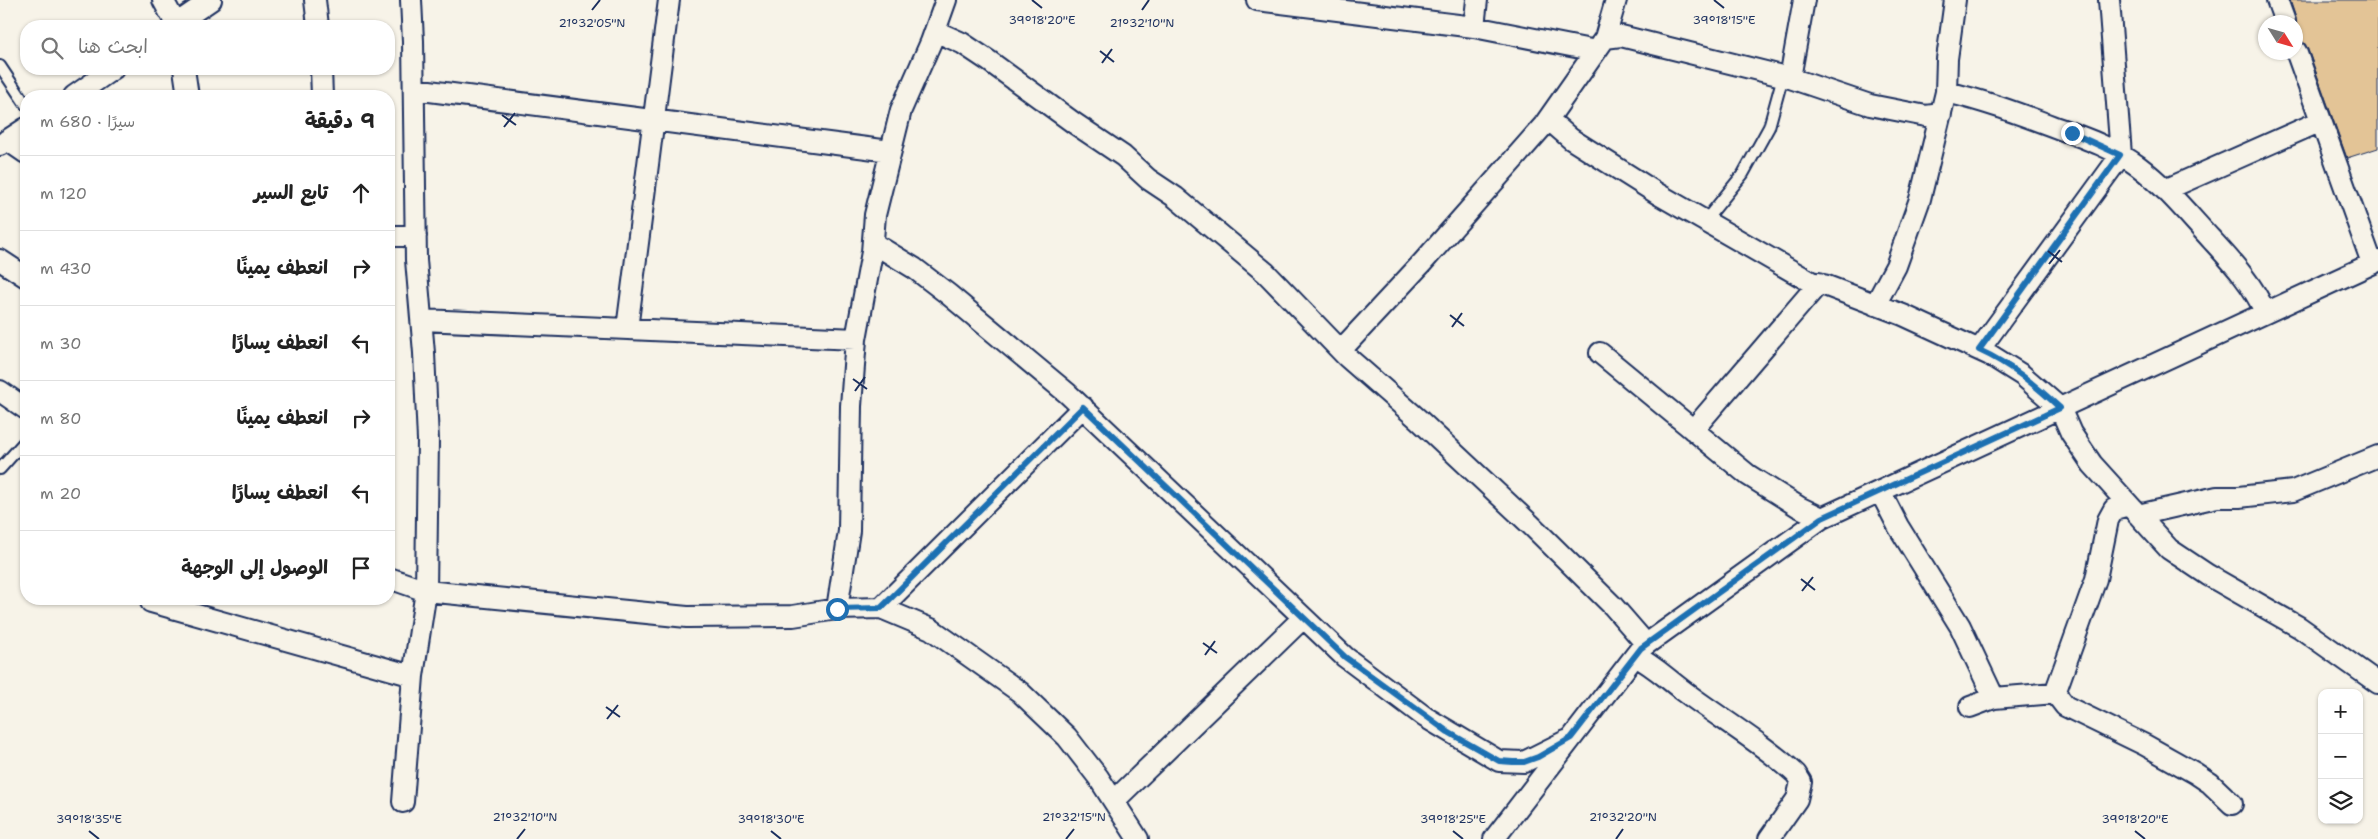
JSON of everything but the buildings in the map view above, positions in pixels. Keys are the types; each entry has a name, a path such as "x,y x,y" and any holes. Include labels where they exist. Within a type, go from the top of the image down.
{"street":[{"path":"163,0 173,20"},
{"path":"182,20 211,0"},
{"path":"315,0 317,20"},
{"path":"404,802 414,676 426,591 428,440 416,236 411,0"},
{"path":"626,329 669,0"},
{"path":"837,609 848,531 851,406 856,339 875,215 901,110 936,31 946,0"},
{"path":"1257,0 1600,44 1621,36 1786,77 1870,105 1926,116 1940,114"},
{"path":"1474,27 1477,0"},
{"path":"1341,350 1444,238 1548,119 1600,44 1616,0"},
{"path":"1786,77 1804,0"},
{"path":"1875,305 1896,266 1920,199 1946,92 1947,59 1955,0"},
{"path":"1979,350 2120,155 2109,0"},
{"path":"2277,0 2282,15"},
{"path":"936,31 962,43 989,61 1074,124 1123,156 1148,179 1175,197 1266,273 1341,350 1531,525 1606,600 1640,650 1652,664 1680,689 1729,722 1796,774 1801,782 1797,799 1769,839"},
{"path":"1505,835 1571,738 1640,650 1822,518 2375,262 2299,60"},
{"path":"83,90 104,75"},
{"path":"185,75 187,90"},
{"path":"321,75 322,90"},
{"path":"414,89 890,151"},
{"path":"1946,92 2015,112 2072,133 2120,155 2165,190 2184,208 2234,265 2259,298 2265,312"},
{"path":"1548,119 1571,139 1604,160 1811,282 1903,315 2007,364 2060,408 2071,433 2092,464 2169,549 2299,627 2378,683"},
{"path":"2165,190 2321,121"},
{"path":"4,143 20,132"},
{"path":"4,143 20,150"},
{"path":"395,236 416,236"},
{"path":"872,243 914,268 948,294 1083,407 1345,657 1425,717 1499,761 1524,762 1571,738"},
{"path":"0,260 20,273"},
{"path":"1693,430 1818,283"},
{"path":"422,320 856,339"},
{"path":"1600,353 1748,475 1799,507 1822,518"},
{"path":"0,391 20,405"},
{"path":"881,608 1083,407"},
{"path":"2055,693 2096,579 2108,520 2114,509 2133,510 2217,497 2239,498 2293,491 2378,456"},
{"path":"1880,491 1898,526 1960,626 1994,698"},
{"path":"395,580 426,591 687,617 793,616 837,609 881,608 931,629 1020,692 1067,736 1114,801 1138,839"},
{"path":"162,605 414,676"},
{"path":"1114,801 1303,618"},
{"path":"1970,707 1994,698 2055,693"},
{"path":"2055,693 2065,706 2145,744 2195,773 2210,783 2232,804"}],"lane":[{"path":"0,66 20,96"},
{"path":"1705,221 1743,174 1769,127 1786,77"},
{"path":"0,468 20,446"}],"route":[{"path":"837,609 881,608 1083,407 1243,562 1345,657 1425,717 1448,732 1476,746 1485,754 1499,761 1513,762 1524,762 1538,757 1554,746 1571,738 1641,648 1822,518 2060,408 2033,383 2007,364 1979,350 2120,155 2072,133"}]}
